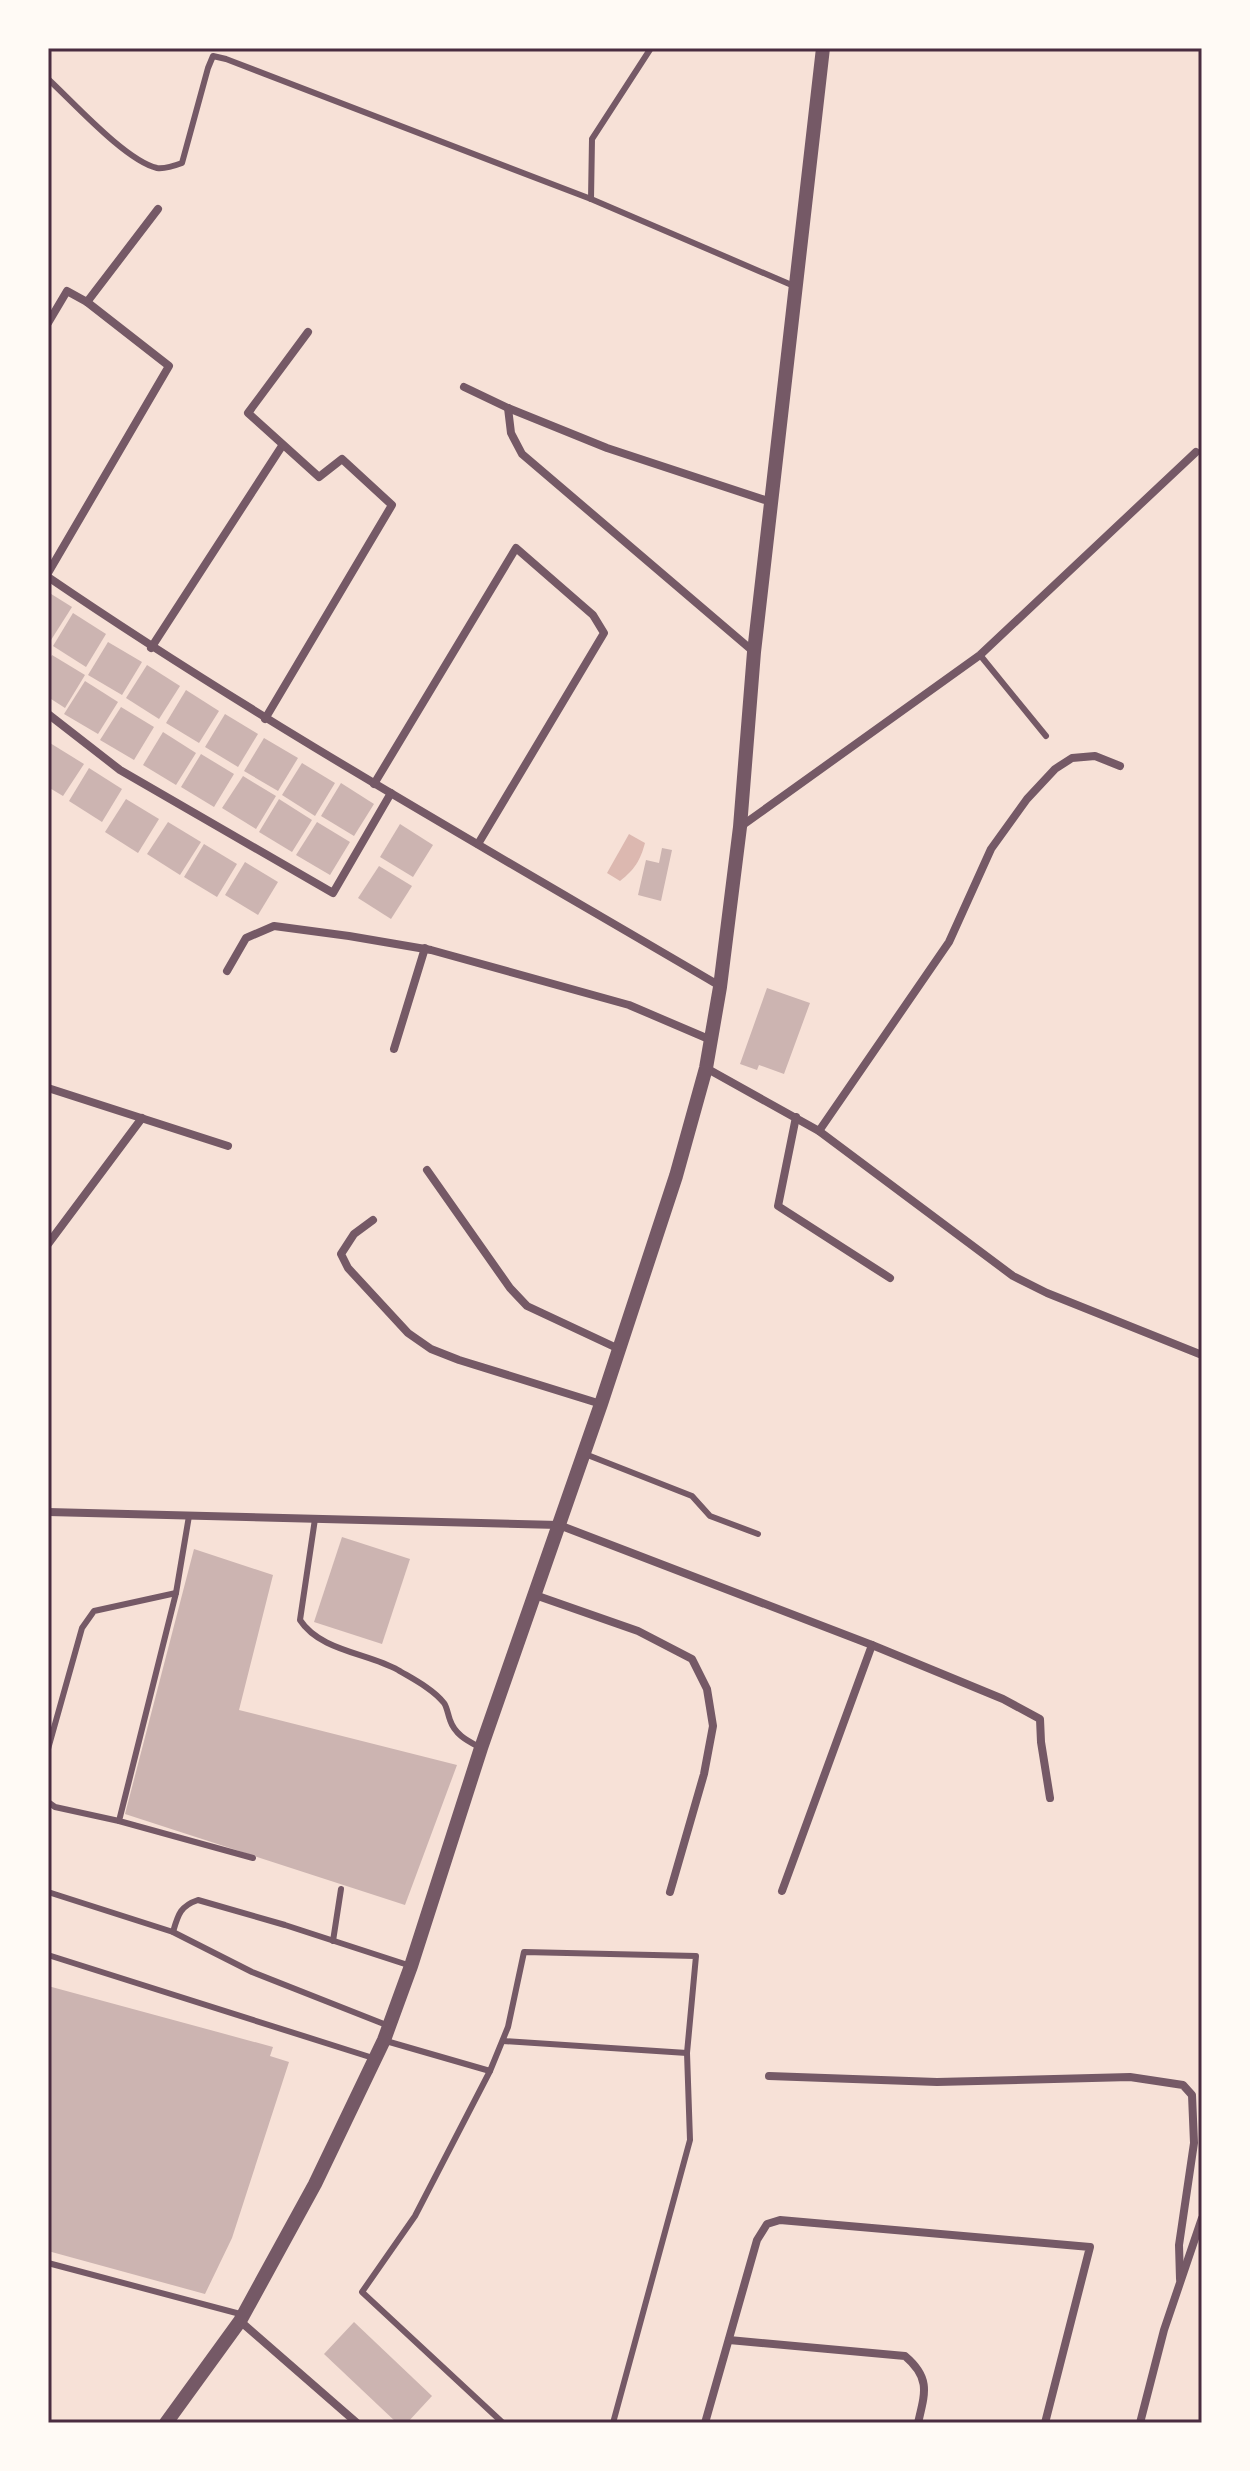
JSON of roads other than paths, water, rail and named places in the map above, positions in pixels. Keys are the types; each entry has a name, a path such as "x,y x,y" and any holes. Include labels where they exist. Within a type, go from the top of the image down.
{"street":[{"path":"166,2423 242,2318 315,2184 376,2059 411,1966 481,1748 585,1454 676,1176 706,1068 720,987 740,827 754,652 823,48"},
{"path":"87,302 158,209"},
{"path":"48,323 67,291 87,302 169,366 48,575 151,648 265,719 720,987"},
{"path":"265,719 392,505 342,459 319,477 248,413 308,332"},
{"path":"464,387 607,448 772,502"},
{"path":"508,408 511,433 522,454 754,652"},
{"path":"151,648 282,446"},
{"path":"740,827 980,655 1196,452"},
{"path":"374,784 516,548 593,615 604,633 478,844"},
{"path":"48,714 120,770 333,893 391,793"},
{"path":"819,1131 949,942 991,849 1027,799 1055,769 1072,758 1095,756 1120,766"},
{"path":"227,971 246,938 274,926 425,948 629,1005 711,1040"},
{"path":"394,1049 425,948"},
{"path":"706,1068 819,1131 1013,1276 1047,1293 1202,1355"},
{"path":"48,1088 228,1146"},
{"path":"796,1117 778,1206 890,1278"},
{"path":"48,1244 142,1118"},
{"path":"427,1170 510,1288 527,1306 619,1349"},
{"path":"373,1220 354,1234 341,1254 348,1268 408,1333 431,1349 459,1360 601,1404"},
{"path":"48,1512 559,1525 872,1645 1003,1699 1040,1719 1050,1798"},
{"path":"535,1595 638,1631 692,1659 707,1689 713,1726 704,1774 670,1892"},
{"path":"782,1891 872,1645"},
{"path":"769,2076 937,2082 1130,2077 1183,2085 1192,2095 1194,2143 1179,2245 1180,2279"},
{"path":"1140,2423 1164,2330 1202,2218"},
{"path":"705,2423 757,2240 767,2224 780,2220 1090,2247 1045,2423"},
{"path":"242,2318 357,2423"},
{"path":"729,2340 905,2356 924,2378 918,2423"}],"lane":[{"path":"225,48 226,59"},
{"path":"591,199 592,139 651,48"},
{"path":"48,79 123,148 146,164 161,169 182,163 213,56 226,59 591,199 796,287"},
{"path":"980,655 1046,736"},
{"path":"585,1454 692,1496 710,1516 758,1534"},
{"path":"119,1821 176,1593 189,1516"},
{"path":"315,1519 300,1620 321,1639 394,1668 421,1685 445,1704 453,1729 481,1748"},
{"path":"48,1749 82,1628 94,1611 176,1593"},
{"path":"48,1802 55,1807 119,1821 253,1858"},
{"path":"333,1941 341,1889"},
{"path":"48,1892 173,1932 386,2033 490,2071"},
{"path":"173,1932 179,1913 186,1904 198,1900 411,1966"},
{"path":"503,2423 362,2292 415,2216 490,2071 503,2041 524,1952 696,1956 687,2053 690,2140 613,2423"},
{"path":"48,1955 376,2059"},
{"path":"503,2041 687,2053"},
{"path":"48,2263 242,2318"}]}
